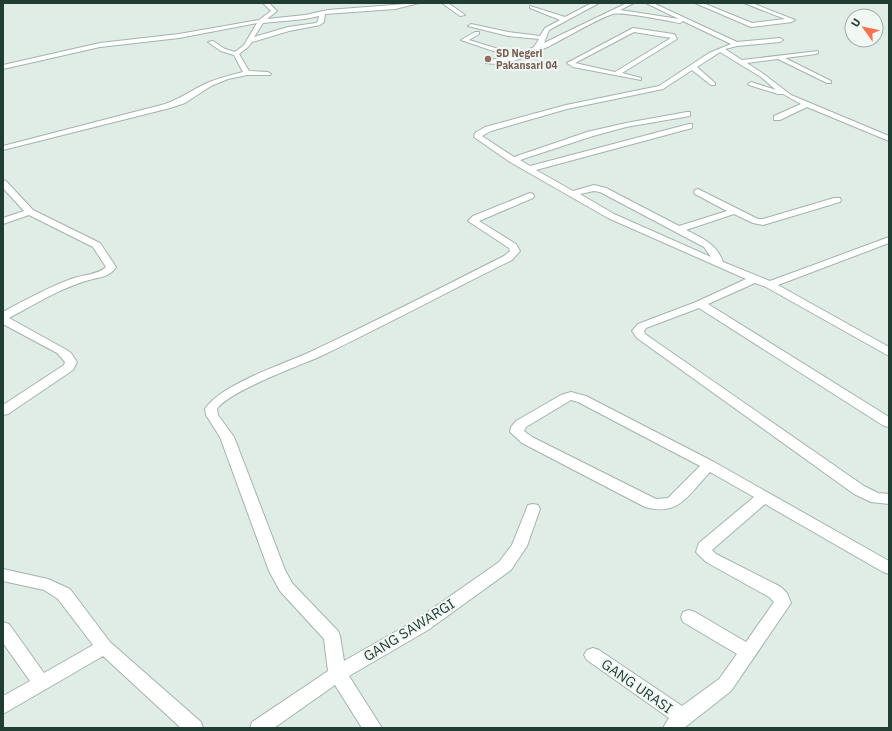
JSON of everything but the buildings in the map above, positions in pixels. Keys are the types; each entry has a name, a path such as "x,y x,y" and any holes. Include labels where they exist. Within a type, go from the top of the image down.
{"street":[{"path":"236,54 251,40 261,21 274,11 266,3"},
{"path":"445,3 462,14"},
{"path":"519,58 540,43 543,38 544,31 596,3"},
{"path":"488,62 519,58 631,3"},
{"path":"649,3 736,44"},
{"path":"698,3 751,25 792,20 747,3"},
{"path":"3,68 86,48 179,36 261,21 305,18 328,12 413,4 419,11"},
{"path":"532,7 564,19"},
{"path":"614,11 693,23"},
{"path":"251,40 288,29 318,24 321,22 322,14"},
{"path":"670,24 676,21"},
{"path":"471,26 508,34 543,38"},
{"path":"657,32 664,28"},
{"path":"616,74 674,37 657,32 632,30 570,63 616,74 639,79"},
{"path":"477,33 464,40 519,58"},
{"path":"780,40 736,44 720,49 702,59 693,67 661,88 566,107 494,127 481,132 478,135 481,140 513,160 611,216 718,264 770,285 889,352"},
{"path":"211,42 223,50 236,54 247,73"},
{"path":"720,49 742,62 789,96"},
{"path":"742,62 816,52"},
{"path":"780,58 830,82"},
{"path":"693,67 713,84"},
{"path":"3,148 167,106 182,101 215,82 247,73 268,74"},
{"path":"751,84 789,96 889,139"},
{"path":"777,118 807,104"},
{"path":"513,160 590,134 626,125 687,114"},
{"path":"529,169 689,126"},
{"path":"3,183 30,212 97,245 112,267 111,269 47,293 3,318"},
{"path":"571,194 594,188 603,190 713,250 718,264"},
{"path":"698,192 756,221 763,222 837,200"},
{"path":"373,728 337,674 332,636 286,587 278,571 227,437 212,415 211,409 215,403 254,381 316,354 508,258 515,251 513,246 473,221 476,218 530,196"},
{"path":"677,230 735,211"},
{"path":"3,221 30,212"},
{"path":"770,285 889,240"},
{"path":"755,279 700,304 642,326 638,331 641,336 859,490 876,498 889,499"},
{"path":"700,304 889,423"},
{"path":"3,318 61,351 71,362 69,367 3,411"},
{"path":"709,465 673,502 666,505 657,505 650,503 527,440 518,432 518,427 565,398 571,396 576,397 632,424 709,465 889,568"},
{"path":"677,723 725,685 783,603 781,598 775,592 711,558 704,552 704,547 764,497"},
{"name":"GANG SAWARGI","path":"259,728 337,674 422,625 505,566 514,558 522,542 533,509"},
{"path":"3,575 48,585 64,594 104,646 194,728"},
{"path":"689,617 749,652"},
{"path":"3,629 41,683"},
{"path":"3,706 104,646"},
{"name":"GANG URASI","path":"593,655 677,723"}],"place":[{"name":"SD Negeri Pakansari 04","path":"488,59"}]}
